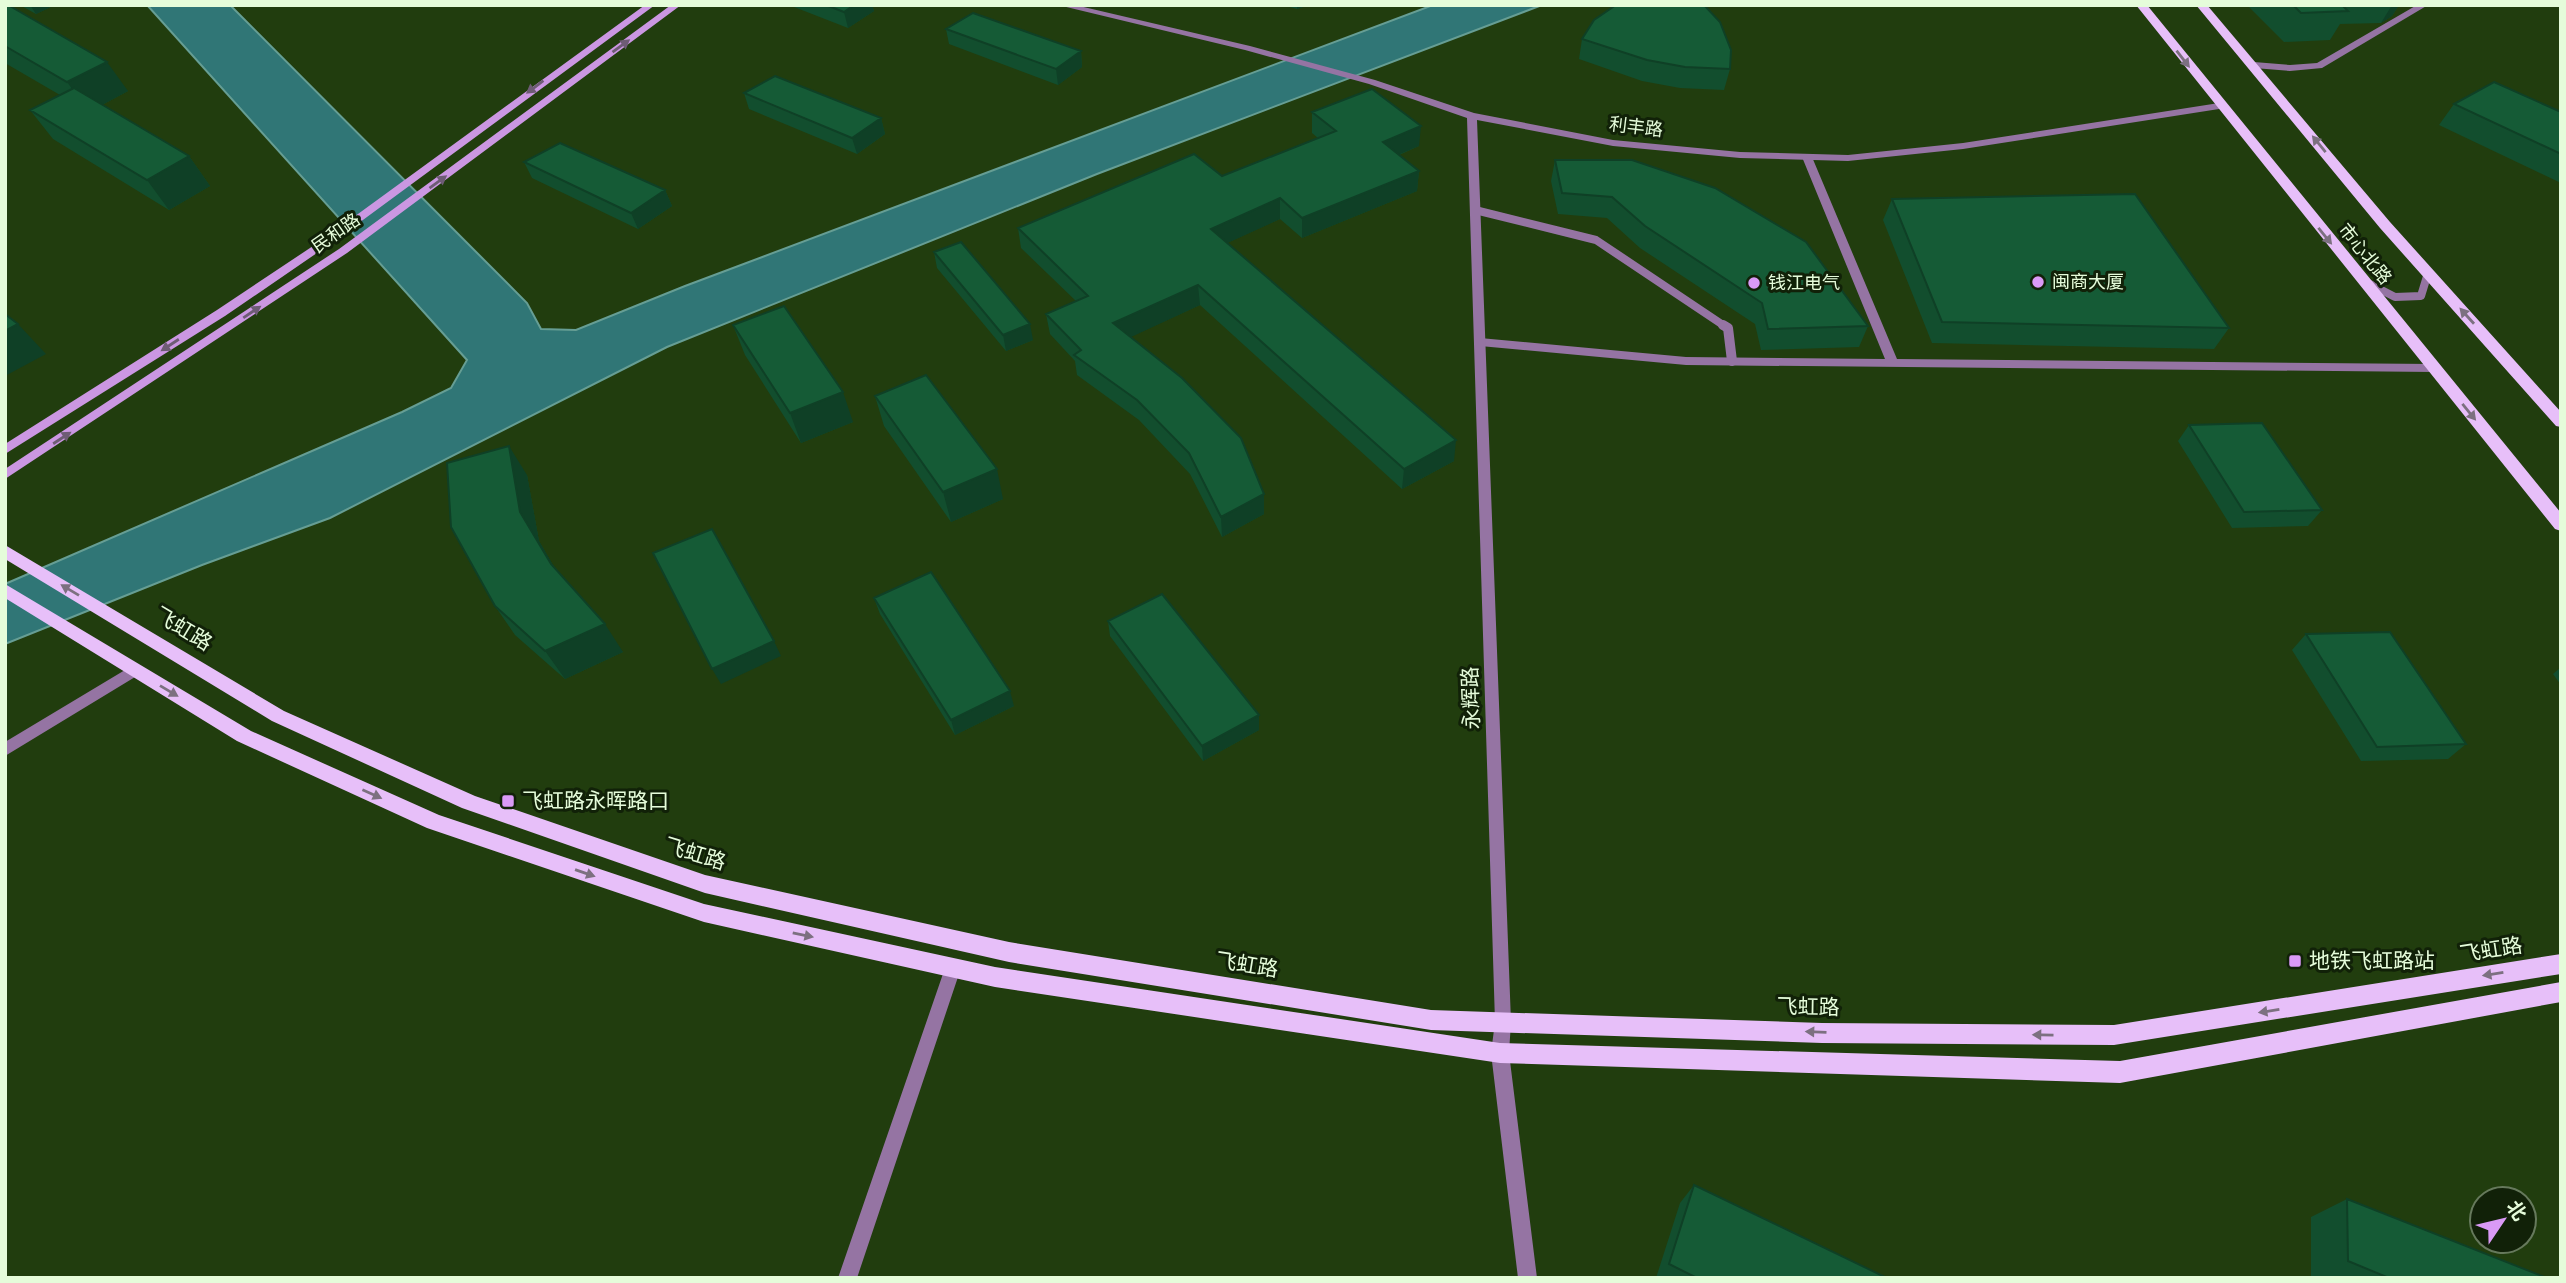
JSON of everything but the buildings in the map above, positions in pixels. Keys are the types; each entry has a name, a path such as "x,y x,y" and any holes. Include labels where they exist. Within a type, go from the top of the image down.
{"main road":[{"name":"民和路","path":"5,450 222,313 329,240 651,5"},
{"name":"民和路","path":"5,475 343,251 677,5"},
{"name":"市心北路","path":"2141,5 2219,106 2561,525"},
{"name":"市心北路","path":"2201,5 2428,273 2561,422"},
{"name":"飞虹路","path":"5,551 278,716 469,802 705,884 1009,951 1431,1020 1822,1032 2114,1035 2561,964"},
{"path":"5,590 244,736 434,822 704,913 953,968 1500,1053 2120,1072 2561,992"}],"street":[{"name":"利丰路","path":"1062,5 1247,48 1372,82 1472,116 1613,143 1740,155 1848,158 1963,146 2219,106"},
{"path":"2254,65 2290,68 2319,66 2417,7"},
{"name":"永辉路","path":"1472,116 1503,1022 1500,1053 1528,1278"},
{"path":"1807,157 1893,363"},
{"path":"1479,342 1686,361 2433,368"},
{"path":"5,750 135,670"},
{"path":"847,1278 953,968"}],"lane":[{"path":"1475,209 1596,240 1728,328 1732,361"},
{"path":"2360,279 2395,297 2421,296 2428,273"}],"water":[{"path":"147,5 230,5 527,303 541,329 576,330 685,286 1433,5 1542,5 1097,174 667,347 330,518 202,565 5,644 5,584 402,412 451,388 467,360"}],"place":[{"name":"闽商大厦","path":"2038,282"},
{"name":"钱江电气","path":"1754,283"},
{"name":"飞虹路永晖路口","path":"508,801"},
{"name":"地铁飞虹路站","path":"2295,961"}]}
